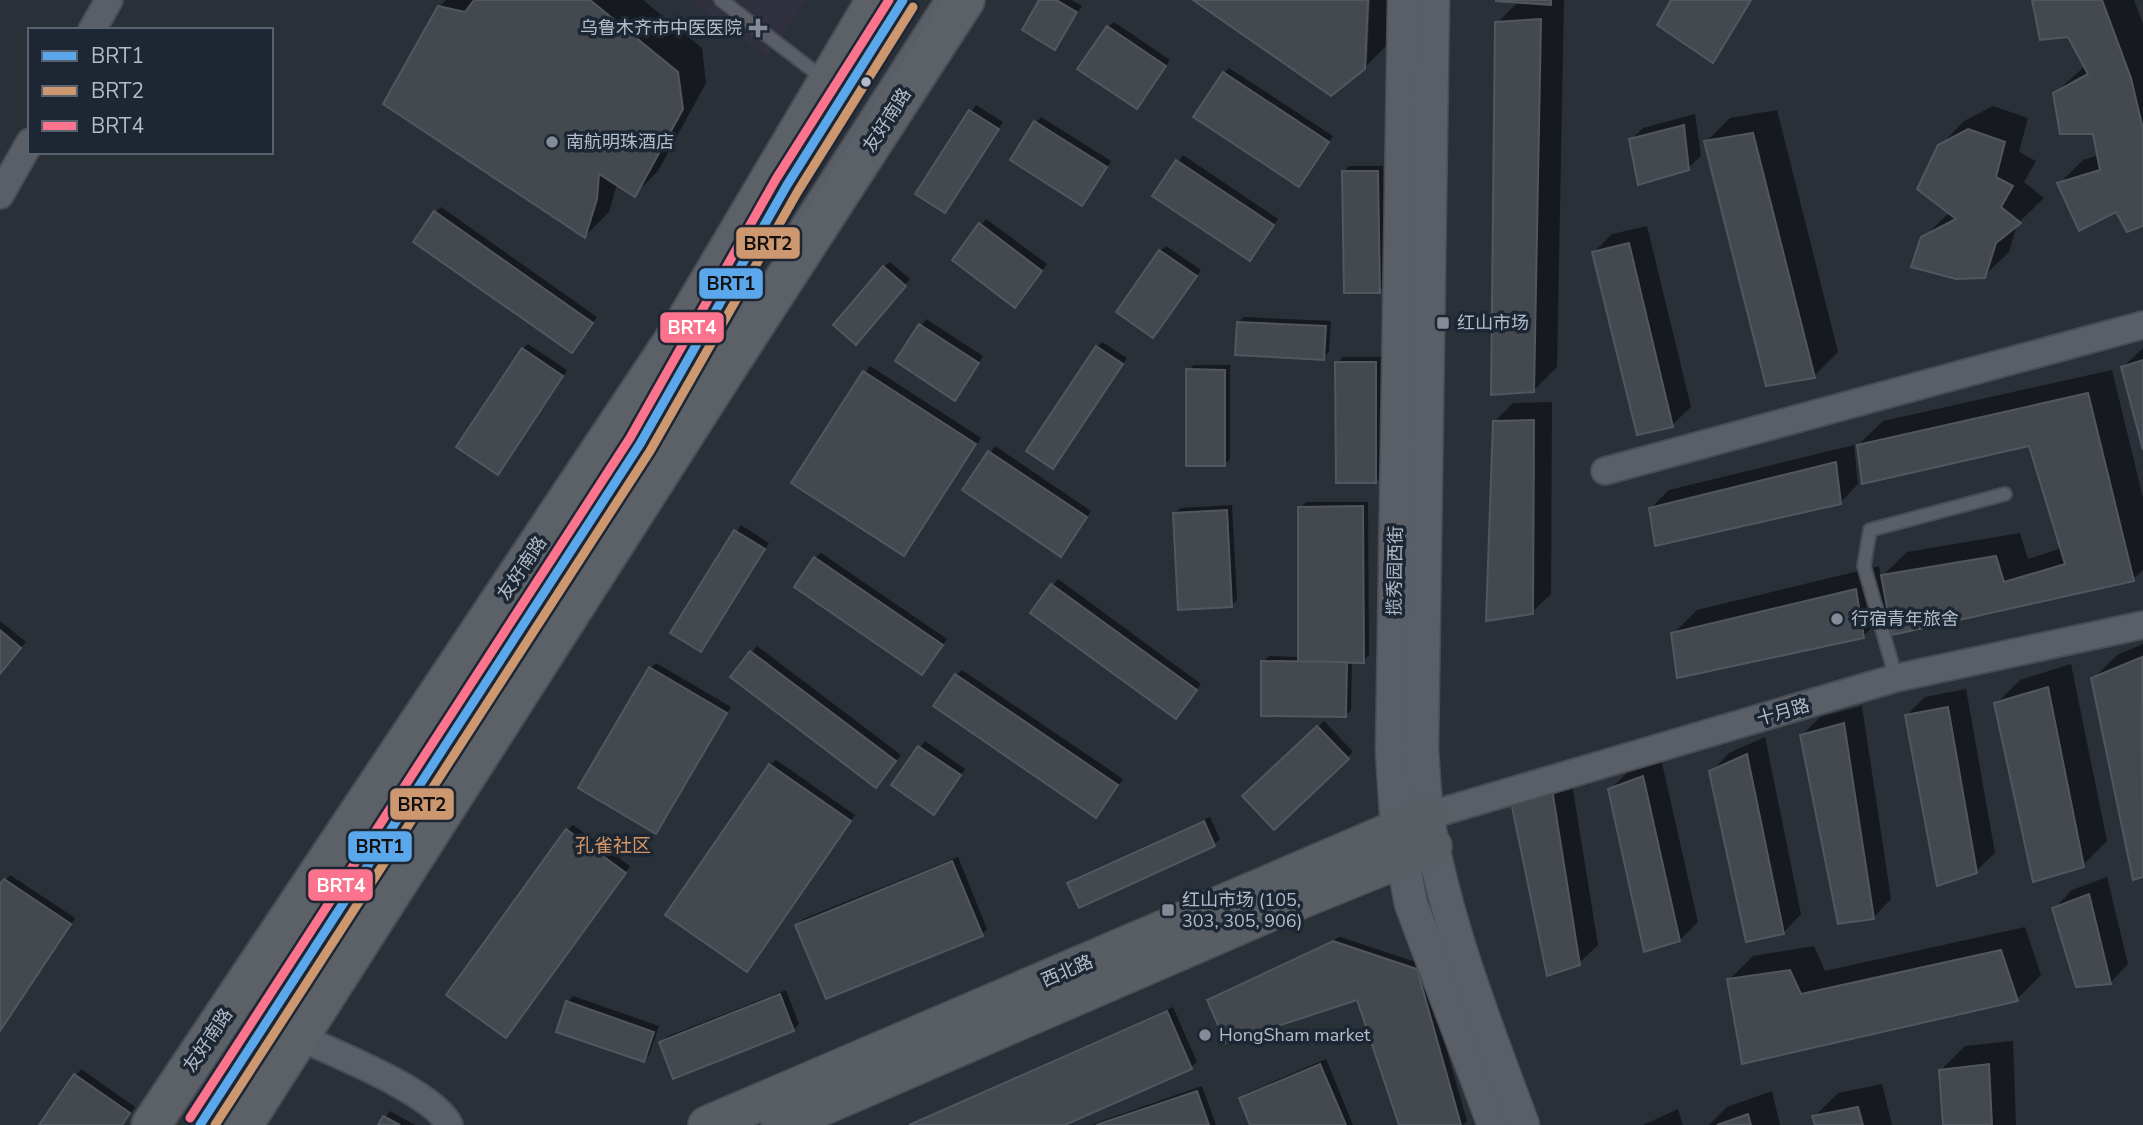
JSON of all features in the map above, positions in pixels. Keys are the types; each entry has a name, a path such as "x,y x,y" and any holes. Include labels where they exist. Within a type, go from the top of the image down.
{"main road":[{"name":"友好南路","path":"151,1125 680,331 876,0"},
{"name":"友好南路","path":"243,1125 965,0"},
{"name":"西北路","path":"707,1125 1414,837"},
{"name":"西北路","path":"780,1125 1273,911 1414,837"}],"street":[{"path":"93,28 109,0"},
{"name":"揽秀园西街","path":"1404,0 1392,752 1414,837 1455,934 1481,1014 1523,1125"},
{"name":"揽秀园西街","path":"1433,0 1422,750 1411,904 1494,1125"},
{"path":"0,195 28,146"},
{"path":"1605,471 2143,325"},
{"name":"十月路","path":"1414,837 1896,678 2143,625"},
{"path":"300,1037 406,1088 445,1117 449,1125"}],"lane":[{"path":"721,0 827,82"},
{"path":"200,1125 640,444 787,185 904,0"},
{"path":"786,242 941,0"},
{"path":"640,444 749,299 771,265"},
{"path":"1896,678 1864,566 1870,530 2005,494"}],"shaded area":[{"name":"乌鲁木齐市中医医院","path":"690,0 807,0 768,57"}],"building":[{"name":"南航明珠酒店","path":"474,0 590,0 678,72 683,109 635,197 599,174 597,199 585,238 383,104 438,6 465,12"},
{"path":"1039,0 1056,0 1077,12 1055,50 1022,30"},
{"path":"1193,0 1368,0 1365,69 1331,96"},
{"path":"1551,0 1551,5 1496,1"},
{"path":"1671,0 1751,0 1713,63 1657,25"},
{"path":"2032,0 2102,0 2131,78 2143,129 2143,226 2127,232 2116,212 2079,231 2057,183 2100,170 2093,134 2060,134 2053,93 2088,74 2068,37 2040,40"},
{"path":"1541,19 1534,392 1491,395 1495,22"},
{"path":"1107,26 1166,66 1137,109 1077,69"},
{"path":"1223,72 1329,142 1299,187 1193,117"},
{"path":"969,110 999,129 945,213 915,194"},
{"path":"1034,121 1107,167 1082,206 1010,160"},
{"path":"1684,125 1689,170 1638,185 1629,139"},
{"path":"1968,129 2005,142 1996,177 2013,186 2001,207 2021,223 1996,243 1985,278 1956,279 1911,267 1921,237 1956,219 1917,189 1938,145"},
{"path":"1753,133 1815,378 1766,386 1704,141"},
{"path":"1176,160 1274,225 1250,261 1152,196"},
{"path":"1342,171 1378,171 1380,293 1344,293"},
{"path":"434,211 593,323 572,353 413,242"},
{"path":"979,223 1042,271 1015,308 952,260"},
{"path":"1629,243 1673,427 1637,435 1592,252"},
{"path":"1159,250 1197,276 1153,338 1116,312"},
{"path":"883,266 906,286 856,345 833,325"},
{"path":"1237,322 1326,326 1324,360 1235,355"},
{"path":"919,324 979,363 955,401 895,361"},
{"path":"1096,346 1123,364 1053,469 1026,451"},
{"path":"522,348 563,376 498,475 456,447"},
{"path":"2143,360 2143,450 2121,367"},
{"path":"1335,362 1376,362 1376,483 1336,483"},
{"path":"1186,369 1225,370 1225,466 1186,466"},
{"path":"863,371 976,444 904,556 791,483"},
{"path":"2088,393 2134,581 1892,635 1881,575 1996,556 2004,582 2065,564 2029,446 1862,484 1857,445"},
{"path":"1534,420 1533,614 1486,621 1493,421"},
{"path":"988,451 1087,517 1061,557 962,490"},
{"path":"1836,462 1841,504 1655,546 1649,508"},
{"path":"1363,506 1364,663 1298,662 1298,507"},
{"path":"1227,510 1232,607 1178,610 1173,513"},
{"path":"734,530 765,549 701,652 670,633"},
{"path":"814,557 943,645 922,675 794,587"},
{"path":"1051,584 1197,690 1176,719 1030,613"},
{"path":"1856,589 1864,638 1677,678 1671,633"},
{"path":"0,630 21,648 0,674"},
{"path":"750,651 896,761 876,788 730,677"},
{"path":"2142,657 2143,877 2133,880 2091,678"},
{"path":"1261,661 1347,662 1346,717 1261,716"},
{"path":"649,667 727,713 656,834 578,788"},
{"path":"955,674 1118,785 1096,818 933,706"},
{"path":"2048,687 2084,867 2033,882 1994,703"},
{"path":"1948,707 1977,873 1937,886 1905,715"},
{"path":"1844,723 1874,919 1838,924 1800,735"},
{"path":"1317,726 1349,759 1274,830 1242,796"},
{"path":"918,746 961,775 934,815 891,785"},
{"path":"1747,754 1784,934 1746,942 1709,771"},
{"path":"769,764 851,821 747,972 665,915"},
{"path":"1643,776 1680,941 1644,952 1608,789"},
{"path":"1552,789 1580,965 1547,976 1511,802"},
{"path":"1204,821 1215,846 1079,908 1067,883"},
{"path":"566,829 626,873 506,1038 446,995"},
{"path":"952,861 983,936 826,999 795,925"},
{"path":"4,879 71,924 0,1031 0,884"},
{"path":"2089,894 2111,984 2076,987 2052,908"},
{"path":"1333,941 1417,969 1461,1125 1399,1125 1357,1000 1226,1043 1207,1000"},
{"path":"2001,950 2018,1001 1742,1064 1727,979 1790,970 1801,994"},
{"path":"780,994 794,1031 673,1079 659,1042"},
{"path":"566,1001 654,1032 644,1062 556,1032"},
{"path":"1167,1011 1192,1069 1065,1125 909,1125"},
{"path":"1320,1064 1346,1125 1250,1125 1239,1098"},
{"path":"1989,1064 1992,1125 1943,1125 1939,1070"},
{"path":"74,1074 130,1113 122,1125 39,1125"},
{"path":"1197,1091 1209,1125 1096,1125"},
{"path":"1858,1107 1863,1125 1815,1125 1812,1116"},
{"path":"1748,1114 1751,1125 1717,1125"},
{"path":"383,1116 400,1125 378,1125"}],"transit line":[{"name":"BRT4","path":"190,1118 630,438 776,179 889,0"},
{"name":"BRT1","path":"200,1125 640,444 787,185 903,0"},
{"name":"BRT2","path":"215,1125 650,451 798,191 913,7"}],"place":[{"name":"乌鲁木齐市中医医院","path":"758,28"},
{"name":"南航明珠酒店","path":"552,142"},
{"name":"红山市场","path":"1443,323"},
{"name":"行宿青年旅舍","path":"1837,619"},
{"name":"红山市场 (105, 303, 305, 906)","path":"1168,910"},
{"name":"HongSham market","path":"1205,1035"}],"district":[{"name":"孔雀社区","path":"613,845"}]}
